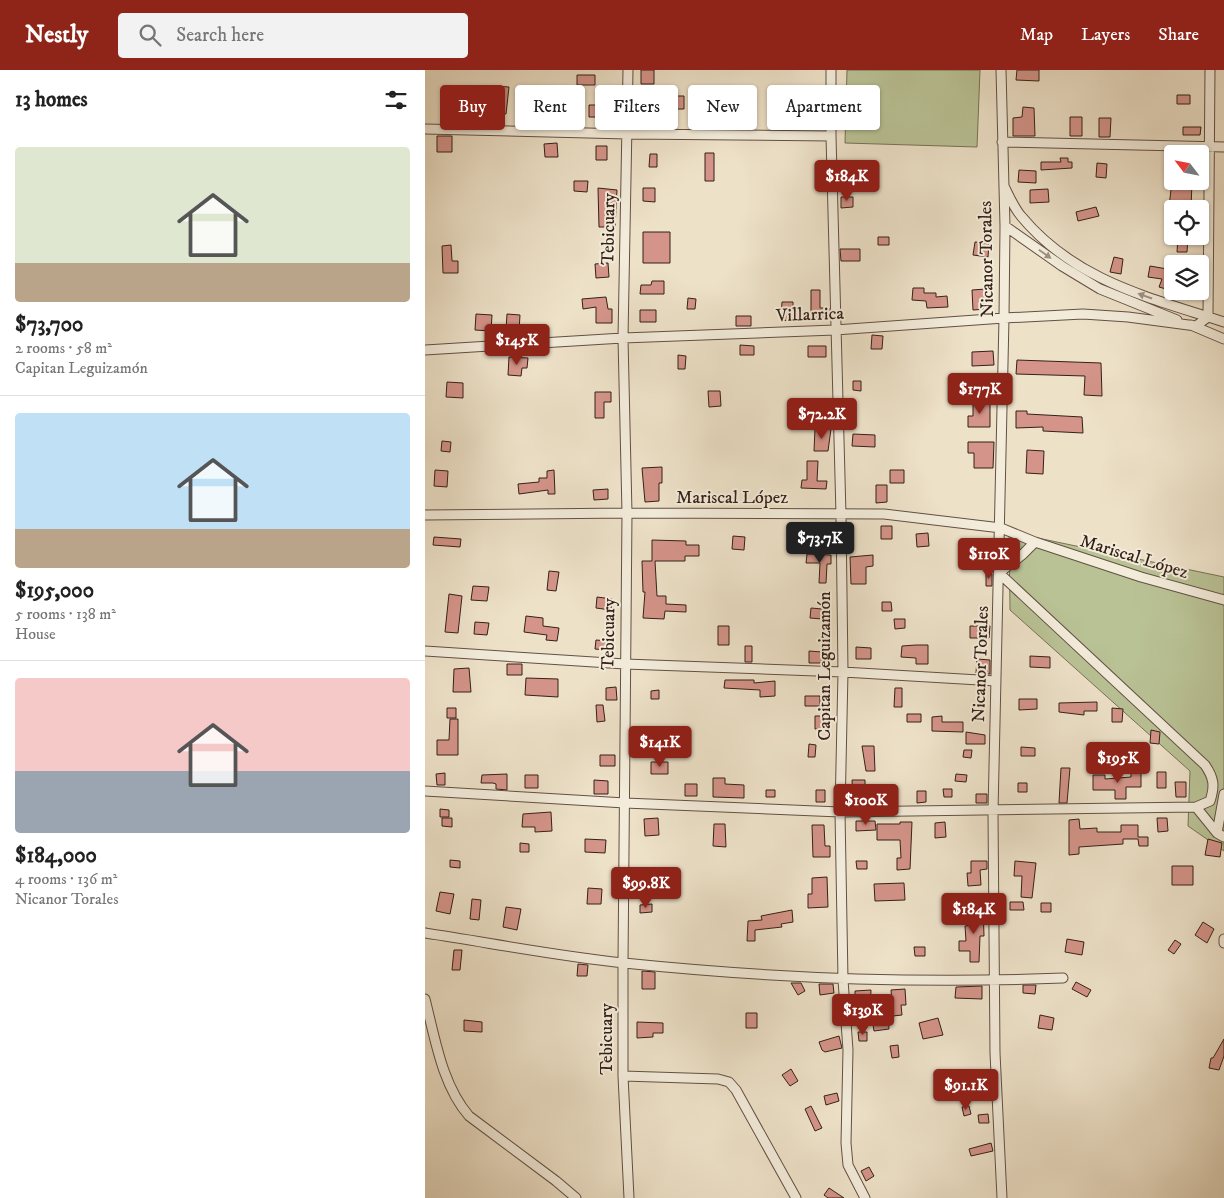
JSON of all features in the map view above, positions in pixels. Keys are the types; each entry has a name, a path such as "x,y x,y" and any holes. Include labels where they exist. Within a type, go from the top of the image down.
{"street":[{"name":"Tebicuary","path":"628,70 623,338 627,513 623,1076 629,1198"},
{"name":"Capitan Leguizamón","path":"831,70 835,330 841,515 843,672 840,812 843,980 848,1050 846,1143 848,1165 865,1198"},
{"name":"Nicanor Torales","path":"1001,70 1005,318 993,812 996,981 995,1053 1002,1198"},
{"path":"1208,317 1210,70"},
{"path":"425,129 627,134 831,136"},
{"path":"1002,142 1224,147"},
{"path":"1003,184 1020,215 1043,239 1074,264 1104,281 1224,322"},
{"name":"Villarrica","path":"1005,226 1062,266 1101,289 1224,339"},
{"name":"Villarrica","path":"425,350 623,338 835,330 1005,318 1107,315 1196,326"},
{"path":"1196,326 1208,317"},
{"name":"Mariscal López","path":"425,515 627,513 884,514 1001,528 1035,542 1141,577 1224,600"},
{"path":"1035,542 1022,555 999,572 1205,765 1214,778 1210,801"},
{"path":"425,651 625,664 843,672 996,681"},
{"path":"425,791 625,803 840,812 993,812 1196,807 1210,801 1222,807"},
{"path":"1221,835 1224,794"},
{"path":"1196,807 1221,835"},
{"path":"425,933 623,963 843,980 996,981 1063,978"},
{"path":"1224,939 1224,944"},
{"path":"425,999 444,1070 460,1106 469,1116 576,1198"},
{"path":"623,1076 718,1079 729,1082 736,1090 796,1198"}],"green space":[{"path":"847,70 980,70 977,147 845,143 845,130 880,130 880,85 847,85"},
{"path":"1009,532 1224,577 1224,851 1188,826 1190,771 1010,610"}],"building":[{"path":"641,70 654,70 654,84 641,84"},
{"path":"1017,70 1039,70 1039,81 1016,80"},
{"path":"577,75 595,75 595,85 577,85"},
{"path":"505,87 509,87 505,114"},
{"path":"1177,95 1190,95 1190,104 1177,104"},
{"path":"678,96 684,96 684,109 678,109"},
{"path":"589,105 595,105 595,117 589,117"},
{"path":"1023,107 1034,108 1035,136 1013,136 1013,118 1022,117"},
{"path":"1070,117 1082,117 1082,136 1070,136"},
{"path":"1099,118 1111,118 1110,137 1099,137"},
{"path":"1183,127 1201,127 1200,135 1183,135"},
{"path":"437,136 452,136 452,152 437,152"},
{"path":"557,143 558,157 545,157 544,144"},
{"path":"596,146 607,146 607,160 596,160"},
{"path":"705,153 714,153 714,181 705,181"},
{"path":"650,154 657,154 657,167 649,167"},
{"path":"1060,158 1068,158 1068,162 1072,162 1072,168 1041,170 1041,162 1061,162"},
{"path":"1097,163 1107,164 1106,178 1096,177"},
{"path":"1019,170 1036,171 1036,183 1018,182"},
{"path":"574,181 588,181 587,192 574,191"},
{"path":"598,188 617,190 615,227 599,227"},
{"path":"643,188 655,188 655,202 643,201"},
{"path":"1048,189 1049,202 1030,203 1030,190"},
{"path":"1171,190 1192,190 1191,200 1170,200"},
{"path":"841,197 853,197 853,207 841,208"},
{"path":"1096,207 1099,216 1078,221 1076,212"},
{"path":"643,232 670,232 670,263 643,263"},
{"path":"878,237 889,237 889,245 878,245"},
{"path":"975,242 989,243 988,257 973,255"},
{"path":"451,245 452,261 458,261 458,273 443,273 442,246"},
{"path":"1177,245 1187,245 1187,252 1177,252"},
{"path":"840,249 860,249 860,261 841,261"},
{"path":"1114,257 1123,259 1121,274 1110,272"},
{"path":"608,263 609,277 596,278 595,264"},
{"path":"1150,266 1164,268 1164,288 1159,287 1162,279 1148,277"},
{"path":"652,281 664,281 664,294 640,294 641,285 651,285"},
{"path":"913,288 924,288 924,293 936,293 936,297 947,296 948,307 927,308 926,301 912,300"},
{"path":"986,289 986,309 973,310 972,290"},
{"path":"811,290 820,290 820,308 829,308 829,318 811,318"},
{"path":"606,297 608,309 612,309 612,323 596,323 596,307 583,309 582,299"},
{"path":"688,298 696,299 695,309 687,309"},
{"path":"782,302 793,302 793,321 781,320"},
{"path":"640,310 656,310 656,322 640,322"},
{"path":"476,314 492,315 491,331 475,330"},
{"path":"507,314 520,315 519,331 506,330"},
{"path":"736,316 751,316 751,326 736,326"},
{"path":"872,335 883,336 882,349 871,349"},
{"path":"740,345 754,346 754,355 740,355"},
{"path":"808,346 826,346 826,357 808,357"},
{"path":"993,351 994,365 972,366 972,352"},
{"path":"678,355 686,356 685,369 678,369"},
{"path":"509,357 528,358 527,368 522,368 521,376 508,375"},
{"path":"1017,360 1101,363 1102,396 1084,395 1085,376 1016,374"},
{"path":"853,381 861,381 861,391 853,390"},
{"path":"447,382 463,383 463,398 446,397"},
{"path":"708,391 720,391 721,406 709,407"},
{"path":"595,392 611,392 611,402 604,402 604,418 595,418"},
{"path":"973,402 990,402 990,427 968,427 968,416 973,416"},
{"path":"1016,411 1027,411 1027,414 1082,417 1083,433 1043,431 1043,427 1016,428"},
{"path":"815,429 831,429 828,451 814,451"},
{"path":"853,434 875,435 875,447 852,446"},
{"path":"442,441 451,442 450,452 441,451"},
{"path":"968,442 994,442 993,468 974,468 974,453 968,453"},
{"path":"1027,450 1044,451 1043,474 1026,473"},
{"path":"807,461 818,461 817,481 827,481 826,489 801,488 802,480 807,480"},
{"path":"662,467 662,483 659,483 659,501 645,502 642,468"},
{"path":"435,470 448,471 447,487 434,486"},
{"path":"554,470 555,494 548,494 548,490 519,494 518,484 539,482 539,478 547,478 547,471"},
{"path":"890,470 904,470 904,483 890,483"},
{"path":"876,485 887,485 887,502 876,503"},
{"path":"608,489 608,499 594,500 593,490"},
{"path":"881,526 892,526 892,539 881,539"},
{"path":"928,533 929,546 917,547 916,534"},
{"path":"733,536 745,537 744,550 732,549"},
{"path":"434,537 461,539 460,547 433,545"},
{"path":"652,540 686,541 686,545 699,545 699,556 685,556 685,561 655,561 657,596 666,596 666,604 686,605 686,612 665,611 664,619 643,618 645,592 643,592 642,561 652,561"},
{"path":"807,554 831,555 831,564 827,564 826,583 819,583 820,563 806,563"},
{"path":"873,555 873,566 866,567 866,584 851,584 850,557"},
{"path":"549,571 559,572 556,591 547,590"},
{"path":"986,574 992,574 992,586 986,586"},
{"path":"473,586 489,587 487,601 471,600"},
{"path":"449,594 462,596 458,633 445,632"},
{"path":"597,597 612,599 611,610 596,608"},
{"path":"882,602 891,602 892,611 882,611"},
{"path":"811,608 822,609 822,619 810,618"},
{"path":"526,616 543,618 543,626 559,628 557,641 546,640 547,635 524,632"},
{"path":"894,619 905,619 905,628 895,629"},
{"path":"475,622 489,623 487,635 474,634"},
{"path":"718,626 729,626 729,645 718,645"},
{"path":"970,626 990,626 989,638 970,638"},
{"path":"596,640 609,641 608,650 595,649"},
{"path":"928,645 928,664 916,664 916,658 901,657 902,646"},
{"path":"745,646 752,646 752,662 745,662"},
{"path":"856,647 871,648 871,659 856,659"},
{"path":"809,651 822,652 822,663 809,663"},
{"path":"1030,656 1050,657 1050,668 1030,667"},
{"path":"977,659 990,660 990,674 976,673"},
{"path":"507,664 522,664 522,675 507,675"},
{"path":"469,668 471,692 453,692 454,669"},
{"path":"526,678 558,679 558,697 525,695"},
{"path":"725,680 754,680 754,683 775,681 775,696 760,697 760,690 724,688"},
{"path":"616,687 617,700 606,700 606,688"},
{"path":"895,688 902,688 902,707 894,707"},
{"path":"659,690 659,699 651,699 651,691"},
{"path":"805,696 820,696 820,706 805,706"},
{"path":"1019,699 1037,699 1037,709 1019,710"},
{"path":"1097,702 1097,711 1084,711 1084,715 1059,712 1059,703"},
{"path":"596,705 603,705 605,721 597,722"},
{"path":"447,708 456,708 456,718 447,718"},
{"path":"1112,708 1123,709 1122,722 1112,722"},
{"path":"907,714 921,714 921,722 907,722"},
{"path":"815,716 826,716 826,729 815,729"},
{"path":"942,716 942,722 963,722 963,732 932,731 932,717"},
{"path":"450,719 458,719 458,755 437,755 437,740 449,740"},
{"path":"653,730 671,731 671,740 653,740"},
{"path":"1151,730 1160,732 1159,744 1150,743"},
{"path":"966,732 985,735 985,744 966,744"},
{"path":"809,744 816,745 815,757 808,757"},
{"path":"862,746 874,746 875,771 866,771"},
{"path":"1021,747 1035,748 1035,756 1021,756"},
{"path":"964,750 972,750 971,758 963,757"},
{"path":"600,755 615,755 615,766 600,766"},
{"path":"651,762 668,762 668,774 651,774"},
{"path":"1061,768 1070,768 1067,803 1059,803"},
{"path":"1131,770 1141,770 1141,787 1126,787 1126,799 1115,799 1115,790 1093,790 1093,775 1105,775 1105,779 1131,777"},
{"path":"1157,772 1166,772 1166,788 1157,788"},
{"path":"445,773 445,785 437,785 436,774"},
{"path":"507,774 507,790 496,789 496,784 493,783 481,783 482,775"},
{"path":"956,774 967,775 966,782 955,781"},
{"path":"525,775 538,775 538,788 525,788"},
{"path":"713,778 725,778 725,784 744,785 744,798 713,797"},
{"path":"594,780 608,781 608,794 594,794"},
{"path":"852,780 865,780 865,799 853,800"},
{"path":"1175,782 1186,782 1186,797 1176,797"},
{"path":"1018,783 1027,783 1027,792 1018,792"},
{"path":"685,784 697,784 697,796 685,796"},
{"path":"943,789 952,789 952,797 944,797"},
{"path":"766,790 775,790 775,797 766,797"},
{"path":"816,790 825,790 825,802 816,802"},
{"path":"917,791 926,791 926,802 917,803"},
{"path":"976,794 987,794 987,803 976,803"},
{"path":"440,809 449,810 449,817 440,817"},
{"path":"551,812 552,831 535,832 535,827 522,827 523,814"},
{"path":"442,818 452,818 452,827 442,826"},
{"path":"658,818 659,835 645,836 644,819"},
{"path":"1157,818 1167,818 1168,831 1158,832"},
{"path":"1079,819 1080,829 1097,828 1097,832 1121,832 1121,825 1138,825 1138,837 1148,837 1148,846 1139,846 1138,839 1123,839 1123,844 1079,847 1079,854 1069,855 1069,820"},
{"path":"856,821 875,821 876,830 856,831"},
{"path":"900,822 912,822 910,869 897,870 897,858 901,858 900,840 877,840 877,824 900,824"},
{"path":"945,822 946,837 935,838 935,823"},
{"path":"714,824 725,824 726,847 713,846"},
{"path":"812,825 824,825 825,846 830,846 830,857 813,857"},
{"path":"585,839 606,840 605,853 585,852"},
{"path":"1208,839 1222,843 1220,857 1205,855"},
{"path":"520,843 529,844 529,852 520,852"},
{"path":"450,860 460,861 460,868 450,867"},
{"path":"856,861 867,861 867,869 857,869"},
{"path":"971,861 987,861 987,869 980,870 981,885 968,886 967,873 971,873"},
{"path":"1015,861 1036,863 1032,898 1021,897 1022,876 1014,876"},
{"path":"1172,866 1193,866 1193,885 1172,885"},
{"path":"655,870 664,871 663,886 655,886"},
{"path":"827,877 828,907 808,908 808,894 812,894 812,878"},
{"path":"904,883 905,900 875,901 874,884"},
{"path":"588,888 602,889 601,904 587,904"},
{"path":"440,892 454,894 450,914 436,911"},
{"path":"472,899 481,900 479,920 470,919"},
{"path":"1010,902 1023,902 1024,910 1010,910"},
{"path":"1041,903 1051,903 1051,912 1041,912"},
{"path":"652,904 652,912 640,913 640,905"},
{"path":"983,905 984,936 980,936 979,962 970,962 970,951 959,951 959,941 966,941 965,926 973,925 972,906"},
{"path":"506,907 521,909 517,930 503,927"},
{"path":"792,910 793,922 781,924 782,927 755,930 755,941 747,941 748,921 762,920 761,916"},
{"path":"1203,922 1214,929 1207,943 1195,935"},
{"path":"1067,939 1084,942 1082,955 1065,952"},
{"path":"1175,940 1181,944 1174,954 1168,950"},
{"path":"914,947 925,947 925,956 915,956"},
{"path":"454,950 462,950 460,970 452,970"},
{"path":"578,964 588,965 587,976 577,976"},
{"path":"642,971 655,972 655,989 642,989"},
{"path":"1076,982 1091,990 1087,997 1072,989"},
{"path":"791,983 801,983 805,991 798,995"},
{"path":"819,984 833,984 834,993 820,995"},
{"path":"1023,985 1036,985 1035,994 1023,993"},
{"path":"982,986 982,999 955,998 956,987"},
{"path":"905,989 906,1005 901,1005 902,1015 893,1016 891,990"},
{"path":"871,990 870,1012 863,1013 861,1002 855,1002 855,991"},
{"path":"746,1013 757,1013 757,1028 746,1028"},
{"path":"1040,1015 1054,1018 1052,1030 1038,1028"},
{"path":"888,1017 889,1029 874,1031 872,1019"},
{"path":"938,1018 943,1035 923,1039 919,1023"},
{"path":"464,1020 482,1022 482,1032 464,1031"},
{"path":"637,1022 663,1023 663,1033 653,1033 653,1037 637,1038"},
{"path":"858,1032 867,1032 867,1041 859,1041"},
{"path":"839,1036 842,1048 825,1052 822,1050 819,1042"},
{"path":"1224,1039 1224,1056 1219,1070 1209,1068 1211,1058 1213,1058"},
{"path":"898,1045 899,1057 892,1058 890,1046"},
{"path":"791,1069 798,1081 790,1086 782,1075"},
{"path":"837,1093 839,1101 826,1105 824,1096"},
{"path":"811,1106 822,1128 815,1131 805,1109"},
{"path":"969,1106 971,1114 964,1116 962,1107"},
{"path":"988,1114 989,1123 979,1123 978,1115"},
{"path":"991,1143 993,1151 971,1156 969,1149"},
{"path":"869,1167 874,1176 866,1181 861,1171"},
{"path":"829,1188 844,1198 828,1198 824,1195"}]}
